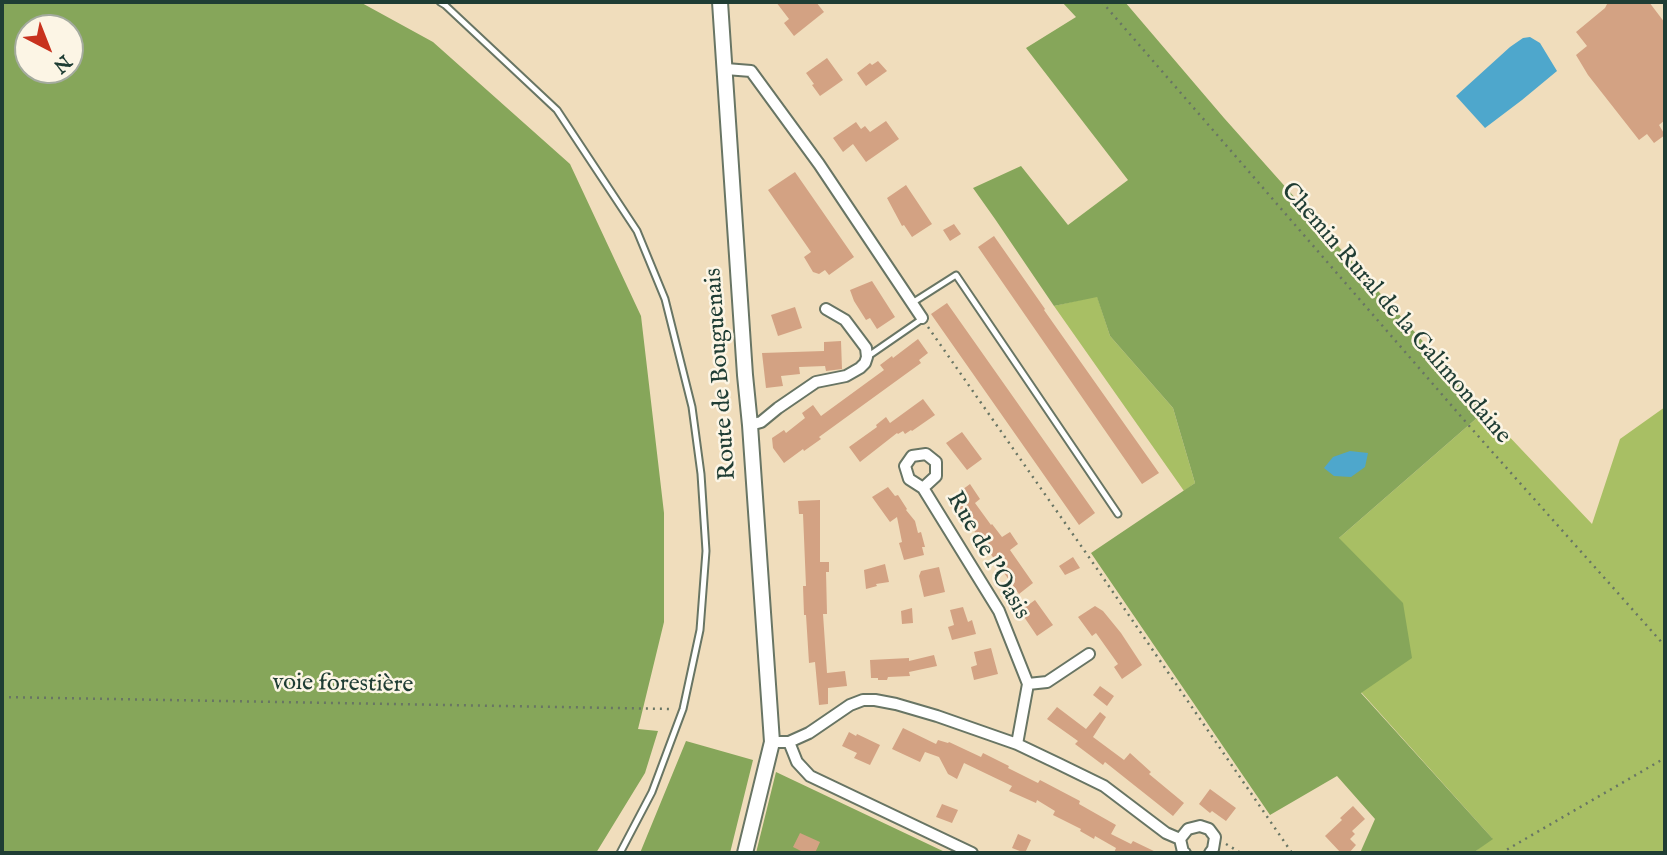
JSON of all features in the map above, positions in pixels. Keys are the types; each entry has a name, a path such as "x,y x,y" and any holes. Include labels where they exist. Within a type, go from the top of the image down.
{"street":[{"name":"Route de Bouguenais","path":"720,2 744,375 750,425 772,742 745,853"},
{"path":"726,69 751,71 819,164 922,318"},
{"path":"750,425 761,422 816,382 846,376 860,368 867,356 866,348 845,320 826,309"},
{"name":"Rue de l'Oasis","path":"923,488 999,611 1028,684"},
{"path":"1017,744 1028,684 1047,682 1089,654"},
{"path":"772,742 789,742 809,733 850,705 863,700 875,700 937,716 1017,744 1104,786 1167,833 1180,839"},
{"path":"789,742 797,762 810,776 972,853"},
{"path":"1180,839 1188,829 1200,826 1209,829 1214,837 1210,853"},
{"path":"1180,839 1185,853"}],"lane":[{"path":"439,2 557,110 637,230 665,299 692,407 701,474 706,551 700,630 683,709 652,792 620,853"},
{"path":"912,303 956,275 1118,514"},
{"path":"867,356 922,318"}],"path":[{"name":"Chemin Rural de la Galimondaine","path":"1102,2 1471,428 1665,646"},
{"path":"922,318 1292,853"},
{"name":"voie forestière","path":"2,697 683,709"},
{"path":"1501,853 1665,758"},
{"path":"1214,837 1241,853"}],"green space":[{"path":"2,2 360,2 433,42 570,164 641,316 664,513 664,622 638,729 658,731 645,773 596,853 2,853"},
{"path":"1062,2 1125,2 1224,118 1485,411 1339,538 1403,603 1412,658 1361,693 1493,839 1473,853 1360,853 1375,819 1337,776 1270,815 1091,553 1195,483 1173,408 1110,336 1097,297 1054,306 973,188 1021,166 1068,225 1128,180 1026,48 1076,17"},
{"path":"1097,296 1110,336 1173,408 1195,483 1184,491 1054,306"},
{"path":"1665,407 1665,853 1473,853 1492,838 1361,692 1339,538 1485,411 1592,524 1620,439"},
{"path":"686,741 753,760 730,853 640,853"},
{"path":"776,772 947,853 756,853"}],"water":[{"path":"1530,37 1540,43 1557,71 1485,128 1456,96 1510,47 1523,38"},
{"path":"1350,451 1368,453 1365,467 1351,477 1334,476 1324,468 1333,457"}],"building":[{"path":"776,2 816,2 824,12 794,36 784,23 789,19"},
{"path":"1608,2 1649,2 1665,23 1665,120 1659,125 1665,135 1654,143 1647,134 1639,140 1588,75 1576,55 1587,46 1576,32 1605,8"},
{"path":"827,58 843,80 820,96 806,73"},
{"path":"878,61 887,71 866,86 857,73 870,63 872,65"},
{"path":"886,121 899,139 866,162 853,144 843,152 833,138 856,122 861,129 865,126 870,132"},
{"path":"795,172 854,257 829,275 825,270 819,274 813,272 804,257 811,252 768,190"},
{"path":"906,185 932,224 912,237 904,225 902,226 887,198"},
{"path":"954,224 961,234 950,241 943,230"},
{"path":"994,236 1159,473 1142,484 978,247"},
{"path":"872,281 895,317 877,329 870,318 866,320 850,290"},
{"path":"947,303 1095,513 1079,525 931,314"},
{"path":"795,307 802,328 778,336 771,315"},
{"path":"918,339 928,353 919,360 921,363 819,437 821,439 784,463 773,448 772,438 784,430 786,433 805,418 802,413 813,405 821,416 884,370 880,365"},
{"path":"841,341 842,369 826,371 825,366 799,367 800,374 781,376 783,386 766,388 762,353 824,351 824,342"},
{"path":"923,399 935,415 912,431 897,433 860,462 849,447 886,417 890,423"},
{"path":"962,432 982,459 967,470 946,443"},
{"path":"970,484 980,499 975,503 991,525 1002,537 1010,532 1018,544 1010,550 1033,583 1019,594 951,498"},
{"path":"888,487 895,496 898,495 915,521 918,533 921,532 924,555 904,560 899,543 902,542 897,517 890,522 872,497"},
{"path":"820,500 820,562 829,562 829,572 826,572 827,614 823,614 827,673 845,671 847,686 828,688 828,704 819,705 815,662 809,663 804,615 803,586 806,586 803,514 799,514 798,501"},
{"path":"1073,557 1080,568 1065,575 1059,566"},
{"path":"885,564 889,582 866,589 864,570"},
{"path":"939,567 945,592 924,597 919,576 921,571"},
{"path":"1035,600 1053,625 1037,636 1020,611"},
{"path":"1095,606 1103,611 1121,633 1142,665 1122,679 1114,667 1118,664 1096,633 1092,636 1078,617"},
{"path":"963,607 968,622 972,620 976,634 952,640 948,627 954,625 950,610"},
{"path":"912,608 913,623 902,624 901,611"},
{"path":"991,648 998,674 974,680 971,667 977,665 974,652"},
{"path":"934,655 937,666 909,672 910,676 888,677 887,680 871,678 870,660 909,658 909,661"},
{"path":"1100,686 1114,696 1107,706 1093,695"},
{"path":"1057,707 1086,729 1100,712 1106,717 1093,737 1124,760 1130,753 1151,772 1149,774 1184,803 1173,816 1105,762 1103,765 1075,744 1078,741 1047,719"},
{"path":"903,728 936,744 938,740 949,742 981,757 983,753 1038,783 1040,780 1080,801 1079,804 1116,825 1111,834 1158,853 1114,853 1116,848 1095,836 1094,839 1053,815 1055,811 1037,800 1036,803 1009,791 1012,786 964,763 957,779 948,774 939,757 925,752 920,762 892,749"},
{"path":"849,732 880,745 870,765 854,758 857,753 842,746"},
{"path":"1210,789 1236,808 1226,821 1199,804"},
{"path":"942,804 958,810 952,823 936,817"},
{"path":"1353,806 1365,819 1352,831 1355,834 1350,839 1356,845 1349,853 1341,853 1325,836"},
{"path":"800,833 820,842 815,853 805,853 793,847"},
{"path":"1018,834 1031,840 1025,853 1012,848"}]}
